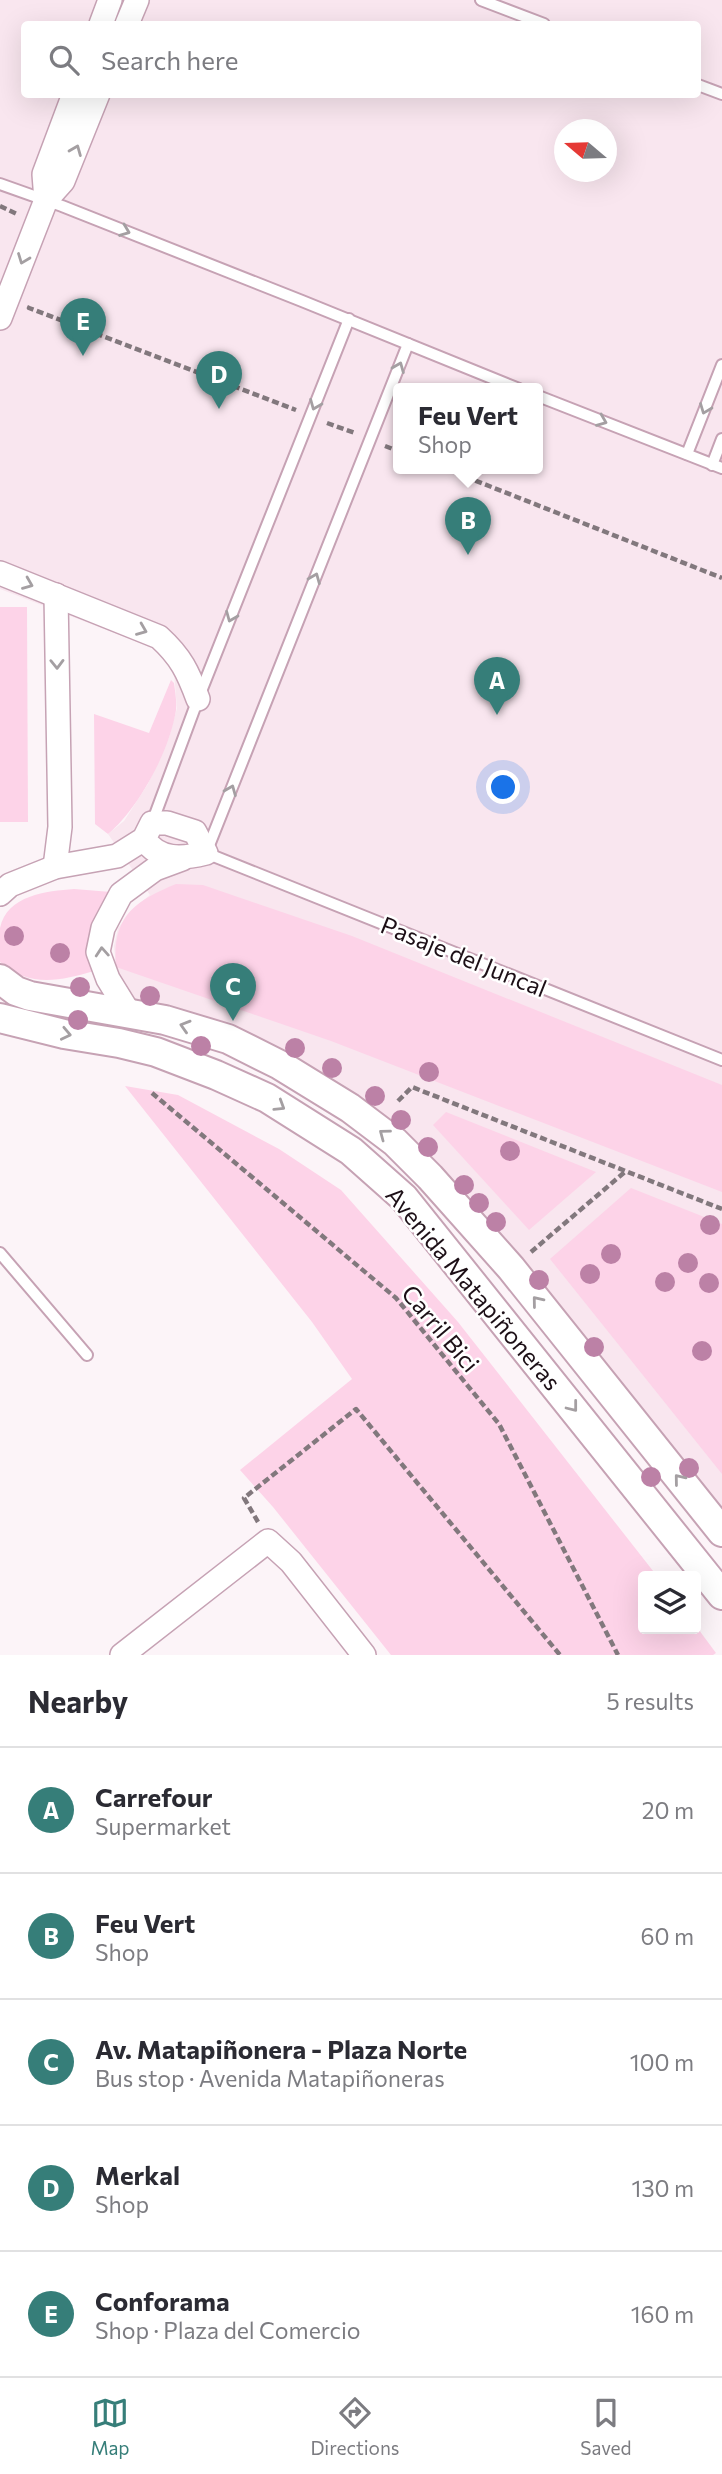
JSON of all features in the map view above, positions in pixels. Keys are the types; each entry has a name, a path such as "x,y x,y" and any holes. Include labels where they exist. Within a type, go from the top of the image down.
{"street":[{"path":"102,21 110,0"},
{"path":"128,21 137,0"},
{"path":"46,200 44,174 72,98"},
{"path":"0,318 46,200 63,181 97,98"},
{"path":"0,573 159,638 187,668 198,699"},
{"path":"55,867 60,827 56,596"},
{"path":"0,908 5,889 55,867 117,856 148,831 167,823 195,832 206,853 155,869 121,894 103,928 98,952 108,979 129,1013"},
{"path":"148,831 151,850 182,859"},
{"name":"Avenida Matapiñoneras","path":"0,979 30,996 165,1020 238,1044 280,1065 350,1108 395,1142 511,1268 722,1532"},
{"name":"Avenida Matapiñoneras","path":"0,1018 156,1052 267,1098 351,1152 404,1198 722,1595"},
{"path":"122,1655 268,1541 291,1562 364,1655"}],"lane":[{"path":"481,0 536,21"},
{"path":"701,86 722,94"},
{"path":"0,184 349,319 504,383"},
{"path":"148,831 349,319"},
{"path":"206,853 408,344"},
{"path":"687,454 722,365"},
{"path":"543,398 717,466 722,439"},
{"name":"Pasaje del Juncal","path":"206,853 722,1060"},
{"path":"0,1253 87,1355"}],"path":[{"path":"0,206 17,212 21,234 31,238"},
{"path":"34,296 29,308 393,449"},
{"path":"459,474 722,578"},
{"path":"398,1101 412,1087 722,1209"},
{"name":"Carril Bici","path":"152,1093 396,1298 499,1424 618,1655"},
{"path":"530,1252 626,1171"},
{"path":"268,1541 244,1497 356,1409 560,1655"}],"shaded area":[{"path":"0,0 722,0 722,1532 430,1177 280,1065 129,1013 116,967 114,946 118,928 134,908 150,895 108,834 124,821 148,784 169,737 177,708 174,673 169,663 151,647 0,589"},
{"path":"0,607 27,607 28,822 0,822"},
{"path":"171,680 174,683 176,707 167,743 142,794 108,834 95,824 94,714 149,733"},
{"path":"176,884 203,885 352,936 722,1085 722,1192 331,1041 116,967 118,936 128,914 148,898"},
{"path":"74,889 111,892 98,910 91,929 89,949 94,971 57,979 34,979 22,976 0,962 0,928 11,908 30,897"},
{"path":"125,1086 178,1095 279,1149 341,1190 458,1322 653,1571 638,1571 638,1634 701,1633 716,1653 391,1655 273,1507 240,1470 352,1379 312,1322"},
{"path":"446,1112 596,1172 529,1230 433,1125"},
{"path":"631,1188 722,1224 722,1474 550,1259"}],"place":[{"name":"Conforama","path":"83,356"},
{"name":"Merkal","path":"219,409"},
{"name":"Feu Vert","path":"468,555"},
{"name":"Carrefour","path":"497,715"},
{"name":"Av. Matapiñonera - Plaza Norte","path":"233,1021"}]}
